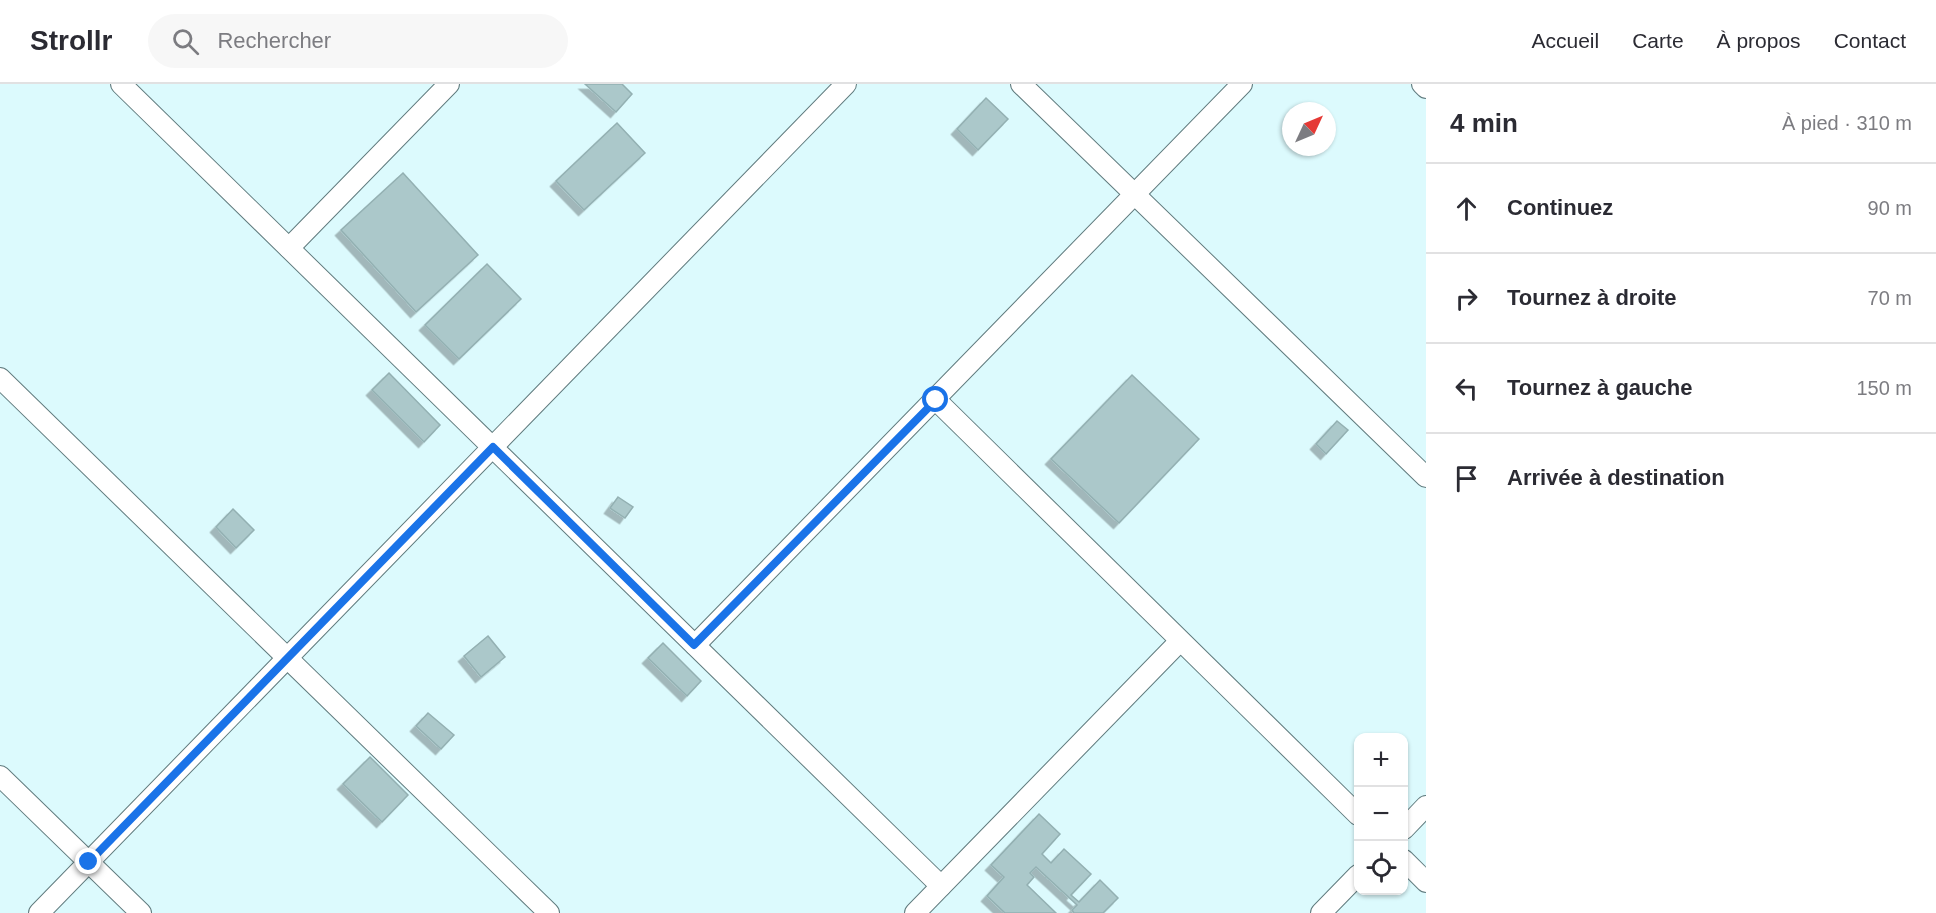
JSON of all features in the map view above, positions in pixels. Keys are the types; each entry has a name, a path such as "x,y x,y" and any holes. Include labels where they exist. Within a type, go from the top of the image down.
{"street":[{"path":"121,84 942,886"},
{"path":"289,248 449,84"},
{"path":"39,913 846,84"},
{"path":"1021,84 1426,477"},
{"path":"694,645 936,400 1242,84"},
{"path":"1422,84 1426,88"},
{"path":"0,378 549,913"},
{"path":"936,400 1354,810"},
{"path":"915,913 1180,641"},
{"path":"0,776 141,913"},
{"path":"1408,825 1426,806"},
{"path":"1408,864 1426,882"},
{"path":"1321,913 1354,880"}],"building":[{"path":"585,84 622,84 632,94 616,112"},
{"path":"986,98 1008,119 978,150 957,129"},
{"path":"617,123 645,153 584,210 556,181"},
{"path":"403,173 478,255 416,312 341,230"},
{"path":"487,264 521,299 459,359 425,325"},
{"path":"389,373 440,425 424,442 372,390"},
{"path":"1132,375 1199,439 1119,523 1051,459"},
{"path":"1337,421 1348,430 1326,454 1316,444"},
{"path":"618,497 633,507 625,518 610,508"},
{"path":"233,509 254,530 236,548 216,527"},
{"path":"488,636 505,657 481,677 464,656"},
{"path":"663,643 701,681 687,696 648,658"},
{"path":"428,713 454,735 441,749 416,726"},
{"path":"370,757 408,795 382,822 343,784"},
{"path":"1039,814 1060,834 1042,854 1051,863 1064,849 1091,874 1071,895 1079,902 1100,880 1118,898 1103,913 1074,913 1072,910 1077,905 1036,867 1030,873 1034,877 1027,885 1056,913 1005,913 987,896 1004,877 991,865"}],"route":[{"path":"89,862 493,447 694,645 936,400"}]}
